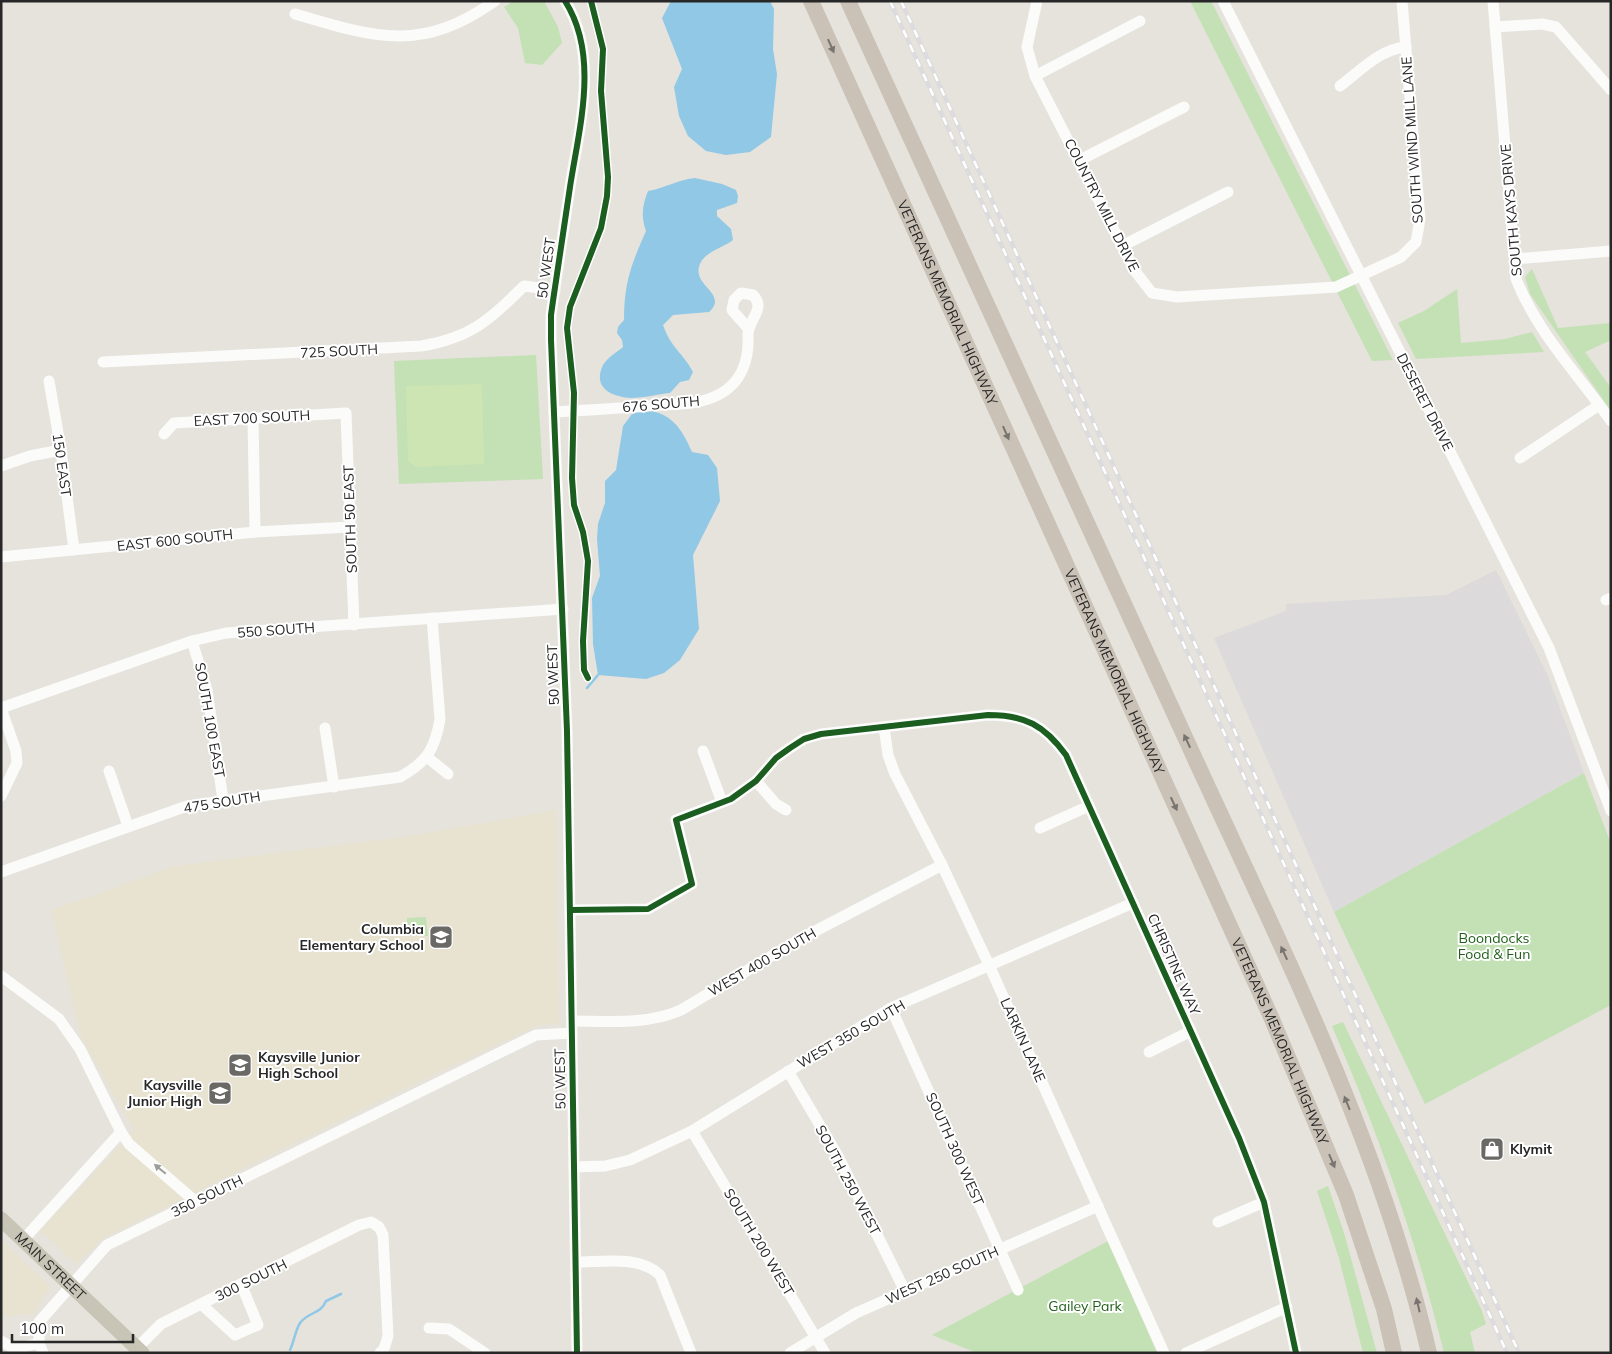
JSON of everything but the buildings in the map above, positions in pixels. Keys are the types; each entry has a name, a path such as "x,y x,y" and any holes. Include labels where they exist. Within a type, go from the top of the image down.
{"highway":[{"name":"VETERANS MEMORIAL HIGHWAY","path":"811,1 1271,1017 1346,1195 1384,1310 1394,1353"},
{"path":"848,1 1307,1003 1378,1180 1416,1296 1429,1353"}],"main road":[{"name":"MAIN STREET","path":"1,1219 140,1350"}],"street":[{"path":"296,14 376,36 413,36 458,24 495,1"},
{"name":"50 WEST","path":"566,1 580,35 584,70 582,108 555,290 551,340 563,609 578,1353"},
{"name":"COUNTRY MILL DRIVE","path":"1037,1 1027,47 1035,76 1135,271 1152,293 1177,297 1336,287 1360,276"},
{"name":"DESERET DRIVE","path":"1223,1 1549,648 1611,811"},
{"name":"SOUTH WIND MILL LANE","path":"1360,276 1401,257 1416,242 1420,219 1402,1"},
{"name":"SOUTH KAYS DRIVE","path":"1493,1 1516,279 1526,303 1549,342 1611,421"},
{"path":"1035,76 1140,21"},
{"path":"1495,27 1542,24 1556,27 1611,90"},
{"path":"1340,86 1383,54 1396,48 1406,47"},
{"path":"1078,161 1184,107"},
{"path":"1122,246 1228,192"},
{"path":"1515,259 1611,251"},
{"name":"725 SOUTH","path":"103,362 421,346 460,337 475,329 498,312 524,286 555,290"},
{"name":"676 SOUTH","path":"554,412 656,406 708,400 727,389 738,378 748,353 747,327"},
{"name":"150 EAST","path":"49,381 61,450 74,550"},
{"path":"1520,458 1600,405"},
{"name":"EAST 700 SOUTH","path":"164,434 174,423 346,413"},
{"name":"SOUTH 50 EAST","path":"346,413 354,625"},
{"path":"253,418 255,532"},
{"path":"1,466 30,456 61,450"},
{"name":"EAST 600 SOUTH","path":"1,557 255,532 350,527"},
{"name":"550 SOUTH","path":"1,708 192,641 226,633 563,609"},
{"path":"432,618 440,719 437,736 427,757 448,774"},
{"name":"SOUTH 100 EAST","path":"192,641 207,690 224,800"},
{"path":"1,708 16,750 16,763 1,796"},
{"name":"CHRISTINE WAY","path":"570,910 648,909 692,884 676,820 731,799 756,781 776,758 804,739 821,734 988,715 1008,715 1028,720 1048,735 1066,755 1239,1138 1264,1202 1296,1353"},
{"name":"LARKIN LANE","path":"884,727 888,755 895,774 942,865 989,965 1164,1353"},
{"path":"325,728 334,787"},
{"path":"703,751 722,802"},
{"name":"475 SOUTH","path":"1,872 187,806 400,777 419,767 427,757"},
{"path":"109,771 128,826"},
{"path":"756,781 776,804 786,810"},
{"path":"1040,828 1089,806"},
{"name":"WEST 400 SOUTH","path":"572,1021 645,1021 663,1018 681,1010 800,939 942,865"},
{"name":"WEST 350 SOUTH","path":"574,1168 605,1166 630,1160 692,1131 891,1008 1133,903"},
{"path":"1,976 59,1019 80,1049 121,1132 129,1144 196,1202"},
{"name":"SOUTH 300 WEST","path":"891,1008 1018,1290"},
{"path":"1149,1052 1191,1031"},
{"name":"350 SOUTH","path":"41,1348 39,1322 108,1245 536,1035 572,1033"},
{"name":"SOUTH 250 WEST","path":"788,1071 838,1156 904,1291"},
{"name":"SOUTH 200 WEST","path":"692,1131 826,1353"},
{"path":"23,1240 121,1132"},
{"path":"1218,1222 1264,1202"},
{"name":"WEST 250 SOUTH","path":"790,1353 856,1313 1098,1206"},
{"name":"300 SOUTH","path":"140,1350 161,1324 359,1225 371,1222 379,1227 382,1235 388,1336 384,1349 380,1353"},
{"path":"576,1262 638,1262 651,1266 660,1275 691,1353"},
{"path":"201,1304 235,1335 258,1325 241,1284"},
{"path":"1186,1353 1287,1307"},
{"path":"429,1328 449,1329 485,1353"},
{"path":"1,1342 15,1349 41,1348"}],"shaded area":[{"path":"1496,570 1547,674 1584,773 1334,912 1214,638 1286,611 1286,604 1446,595"},
{"name":"Kaysville Junior High School","path":"556,810 559,1023 536,1026 396,1093 102,1239 76,1264 40,1231 134,1130 81,1037 51,910 176,866 409,836"},
{"path":"1,1240 50,1287 33,1314 1,1317"}],"green space":[{"path":"514,1 544,1 558,27 562,43 542,65 525,63 518,28 504,7"},
{"path":"1190,1 1211,1 1393,360 1372,361"},
{"path":"1532,269 1558,328 1611,323 1611,340 1585,352 1611,388 1611,411 1530,294 1525,277"},
{"path":"1457,289 1461,343 1505,339 1532,332 1544,352 1416,359 1398,323 1424,311"},
{"path":"536,355 543,479 399,484 394,361"},
{"path":"482,384 484,464 416,467 408,461 406,386"},
{"name":"Boondocks Food & Fun","path":"1584,773 1611,844 1611,1005 1425,1104 1334,912"},
{"path":"426,917 428,936 407,936 407,918"},
{"path":"1343,1022 1482,1311 1486,1324 1470,1332 1475,1353 1444,1353 1421,1269 1395,1187 1365,1106 1332,1026"},
{"path":"1328,1186 1344,1233 1377,1353 1363,1353 1339,1258 1317,1191"},
{"name":"Gailey Park","path":"1108,1241 1157,1353 977,1353 932,1335"}],"water":[{"path":"671,1 770,1 774,9 773,49 777,74 771,137 750,152 726,155 706,151 688,136 679,116 674,87 682,69 662,18"},
{"path":"695,178 722,184 736,190 738,196 737,203 717,210 717,216 731,229 733,240 703,258 698,270 703,283 715,299 714,305 709,312 673,315 663,325 673,345 693,372 689,380 680,382 670,393 636,398 617,396 606,390 602,385 600,373 605,362 623,347 622,340 617,333 618,327 624,320 625,295 629,274 646,231 643,221 643,207 646,196 648,191 682,180"},
{"path":"641,409 660,413 667,417 674,422 684,435 692,452 708,455 717,468 720,501 693,555 699,629 680,660 664,673 646,679 598,675 593,644 592,598 600,576 597,539 598,524 605,503 605,481 616,470 623,426 632,414"}],"waterway":[{"path":"587,688 598,675"},
{"path":"290,1350 298,1326 303,1319 318,1311 326,1301 341,1294"}],"railway":[{"path":"890,1 1507,1353"},
{"path":"901,1 1519,1353"}],"cycle path":[{"path":"565,1 576,22 582,45 584,68 582,117 551,315 567,731 577,1353"},
{"path":"588,678 584,670 583,641 588,561 583,532 574,505 572,478 574,393 567,328 570,307 601,228 607,196 608,177 601,91 603,49 591,1"},
{"path":"570,910 648,909 692,884 676,820 731,799 756,781 776,758 804,739 821,734 988,715 1013,717 1033,724 1050,736 1066,755 1239,1138 1264,1202 1296,1353"}],"place":[{"name":"Columbia Elementary School","path":"441,937"},
{"name":"Kaysville Junior High School","path":"240,1065"},
{"name":"Kaysville Junior High","path":"220,1093"},
{"name":"Klymit","path":"1492,1149"}]}
